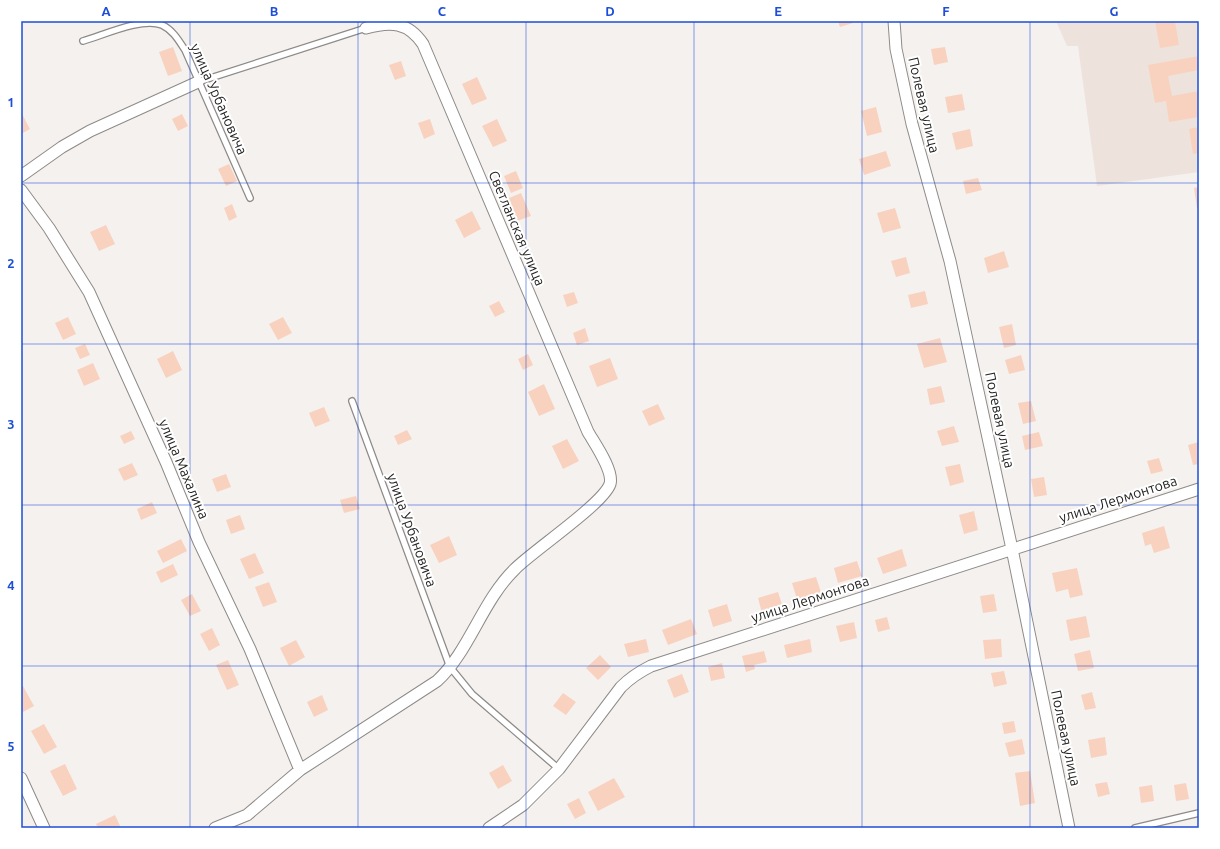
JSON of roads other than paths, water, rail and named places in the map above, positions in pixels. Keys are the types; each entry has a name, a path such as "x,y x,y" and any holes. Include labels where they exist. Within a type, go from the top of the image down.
{"street":[{"name":"Полевая улица","path":"894,21 896,49 912,124 950,261 1012,548 1069,828"},
{"name":"Светланская улица","path":"366,28 392,24 405,26 415,33 423,44 588,432 609,471 611,481 606,491 597,501 536,549 514,570 482,613 450,667"},
{"path":"21,176 62,147 90,131 198,82"},
{"name":"улица Махалина","path":"21,190 49,228 89,292 166,462 199,542 250,649 300,770"},
{"name":"улица Лермонтова","path":"489,828 523,805 559,769 621,687 640,671 1012,548 1199,489"},
{"path":"215,828 247,815 300,770 437,681 450,667"},
{"path":"21,778 44,828"}],"lane":[{"name":"улица Урбановича","path":"83,41 143,22 161,25 177,37 185,50 250,198"},
{"path":"198,82 366,28"},
{"name":"улица Урбановича","path":"352,401 450,667 472,694 559,769"},
{"path":"1135,828 1199,813"}]}
